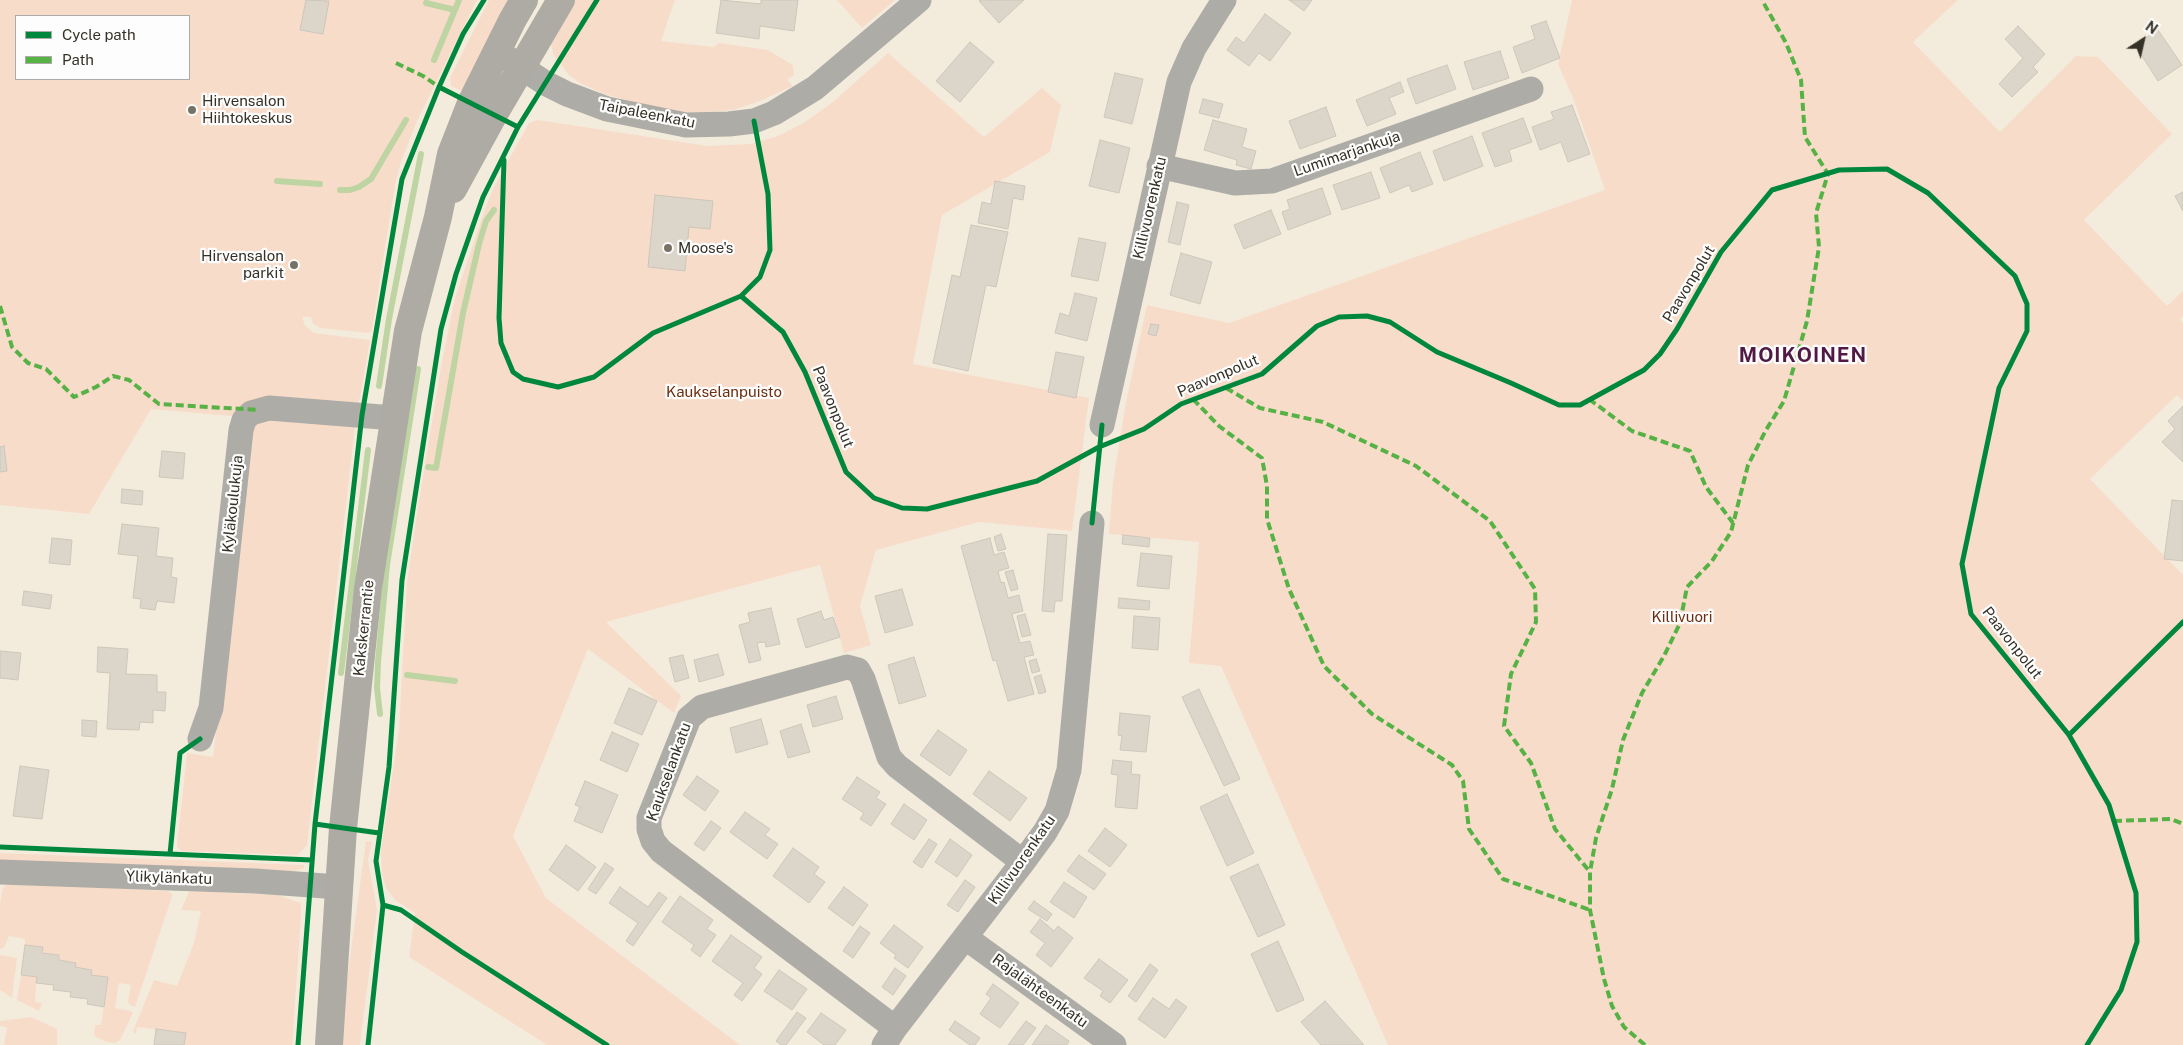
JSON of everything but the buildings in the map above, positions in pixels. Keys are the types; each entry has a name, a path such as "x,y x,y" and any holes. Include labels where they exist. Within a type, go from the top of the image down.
{"main road":[{"name":"Kakskerrantie","path":"329,1045 343,828 368,588 408,331 438,217 451,154 471,103 524,0"},
{"name":"Kakskerrantie","path":"438,217 521,67 561,0"}],"street":[{"name":"Taipaleenkatu","path":"497,51 567,94 600,107 625,114 686,125 729,124 754,121 774,113 815,88 919,0"},
{"name":"Killivuorenkatu","path":"1102,425 1179,82 1194,48 1224,0"},
{"name":"Lumimarjankuja","path":"1159,166 1235,183 1272,181 1531,89"},
{"name":"Kyläkoulukuja","path":"200,739 211,708 241,430 244,420 251,412 269,408 394,418"},
{"name":"Killivuorenkatu","path":"889,1036 1023,862 1045,832 1056,811 1069,770 1092,523"},
{"name":"Kaukselankatu","path":"889,1036 661,851 653,841 649,829 650,818 689,718 702,707 847,667 858,670 863,679 889,757 897,766 1023,862"},
{"name":"Ylikylänkatu","path":"0,872 255,881 339,887"},
{"name":"Rajalähteenkatu","path":"966,938 1114,1045"}],"green space":[{"path":"0,0 477,0 417,121 401,162 395,185 372,330 369,333 320,328 313,324 311,317 302,317 305,326 314,333 370,340 360,398 355,408 247,405 231,416 151,409 89,514 0,505"},
{"path":"489,0 515,0 465,92 451,86 450,78"},
{"path":"570,0 675,0 661,41 714,47 719,43 768,50 793,65 794,75 787,80 793,86 760,101 733,110 693,113 655,108 604,94 580,83 569,75 553,54 551,43"},
{"path":"837,0 895,0 862,28"},
{"name":"Killivuori","path":"1572,0 1958,0 1913,42 2000,132 2076,56 2098,57 2172,134 2084,220 2167,306 2183,291 2183,316 2180,320 2183,323 2183,401 2177,395 2090,479 2183,575 2183,1045 1388,1045 1221,666 1189,663 1199,542 1109,534 1113,481 1126,402 1147,305 1229,323 1605,190 1573,98 1558,64"},
{"name":"Kaukselanpuisto","path":"888,53 984,137 1042,88 1061,105 1050,152 942,215 913,364 1089,398 1072,531 979,522 876,550 860,606 871,645 844,653 820,565 606,622 681,696 674,713 588,649 513,836 546,898 740,1045 547,1045 409,957 415,913 396,901 386,888 382,874 381,851 399,729 407,583 417,513 442,361 455,298 485,209 495,185 529,123 538,120 708,146 751,144 778,136 805,122 833,102"},
{"path":"264,417 355,427 307,845 298,855 181,851 177,847 187,753 213,757 249,434 252,427"},
{"path":"366,841 372,842 368,860 377,910 360,1045 338,1045"},
{"path":"0,853 304,865 304,868 287,873 0,862"},
{"path":"11,883 168,891 172,894 135,1007 130,1005 128,1001 131,985 119,983 115,1008 133,1013 120,1040 115,1043 107,1042 96,1037 94,1034 95,1025 101,1025 108,977 91,975 92,970 75,967 76,963 59,960 59,955 42,953 43,947 25,945 25,939 9,936 4,948 0,949 2,890"},
{"path":"189,892 278,895 301,903 292,1045 184,1045 186,1033 137,1027 136,1034 134,1033 133,1031 154,980 177,986 194,943 201,911 181,910"},
{"path":"0,955 17,958 12,998 0,990"},
{"path":"21,975 37,977 35,1002 42,1003 39,1011 17,1000"},
{"path":"31,1017 57,1029 57,1045 4,1045 7,1027 0,1026 0,1021"}],"waterway":[{"path":"434,60 459,0"},
{"path":"426,3 455,10"},
{"path":"340,190 350,190 359,187 371,179 406,120"},
{"path":"379,386 389,319 421,154"},
{"path":"277,181 320,184"},
{"path":"428,467 436,468 463,313 479,244 486,221 494,210"},
{"path":"380,714 377,688 378,662 387,565 418,369"},
{"path":"341,673 368,450"},
{"path":"407,675 455,681"}],"marked path":[{"path":"1645,1045 1624,1027 1612,1006 1604,979 1590,910 1590,872 1596,838 1612,789 1623,740 1642,693 1664,656 1680,623 1687,587 1712,561 1731,532 1748,465 1784,401 1807,321 1819,247 1816,213 1828,174 1805,137 1801,80 1786,43 1762,0"},
{"path":"396,63 423,76 439,87"},
{"path":"0,306 12,347 28,363 46,369 74,397 96,387 113,376 129,380 159,404 259,410"},
{"path":"1226,388 1260,408 1323,422 1416,466 1490,521 1535,589 1536,622 1511,674 1504,726 1531,763 1555,829 1590,872"},
{"path":"1193,399 1219,426 1262,458 1267,486 1267,519 1289,589 1324,666 1372,714 1452,765 1463,781 1469,829 1503,879 1590,910"},
{"path":"1589,399 1632,431 1690,451 1706,487 1733,523"},
{"path":"2114,821 2171,819 2183,824"}],"cycle path":[{"path":"298,1045 315,824 362,415 402,179 439,87 463,34 484,0"},
{"path":"368,1045 383,905 376,861 389,767 402,580 441,329 456,274 483,197 518,127 597,0"},
{"path":"439,87 518,127"},
{"path":"504,160 499,318 501,343 513,372 523,379 558,387 594,377 653,333 741,296 760,277 770,250 768,194 754,121"},
{"name":"Paavonpolut","path":"741,296 783,332 805,372 846,472 874,498 902,508 927,509 1037,481 1099,447 1144,429 1181,404 1262,374 1317,326 1339,317 1367,316 1390,322 1437,352 1559,405 1580,405 1644,370 1660,354 1677,329 1721,252 1772,190 1839,170 1887,169 1928,193 2015,276 2027,304 2027,331 1999,388 1962,564 1971,614 2069,735 2109,805 2136,893 2137,942 2121,990 2087,1045"},
{"path":"1092,523 1102,425"},
{"path":"2069,735 2183,622"},
{"path":"170,854 180,753 200,739"},
{"path":"315,824 379,833"},
{"path":"0,847 312,860"},
{"path":"383,905 401,910 462,952 607,1045"}],"place":[{"name":"Hirvensalon Hiihtokeskus","path":"192,110"},
{"name":"Moose's","path":"668,248"},
{"name":"Hirvensalon parkit","path":"294,265"}],"district":[{"name":"MOIKOINEN","path":"1803,356"}]}
